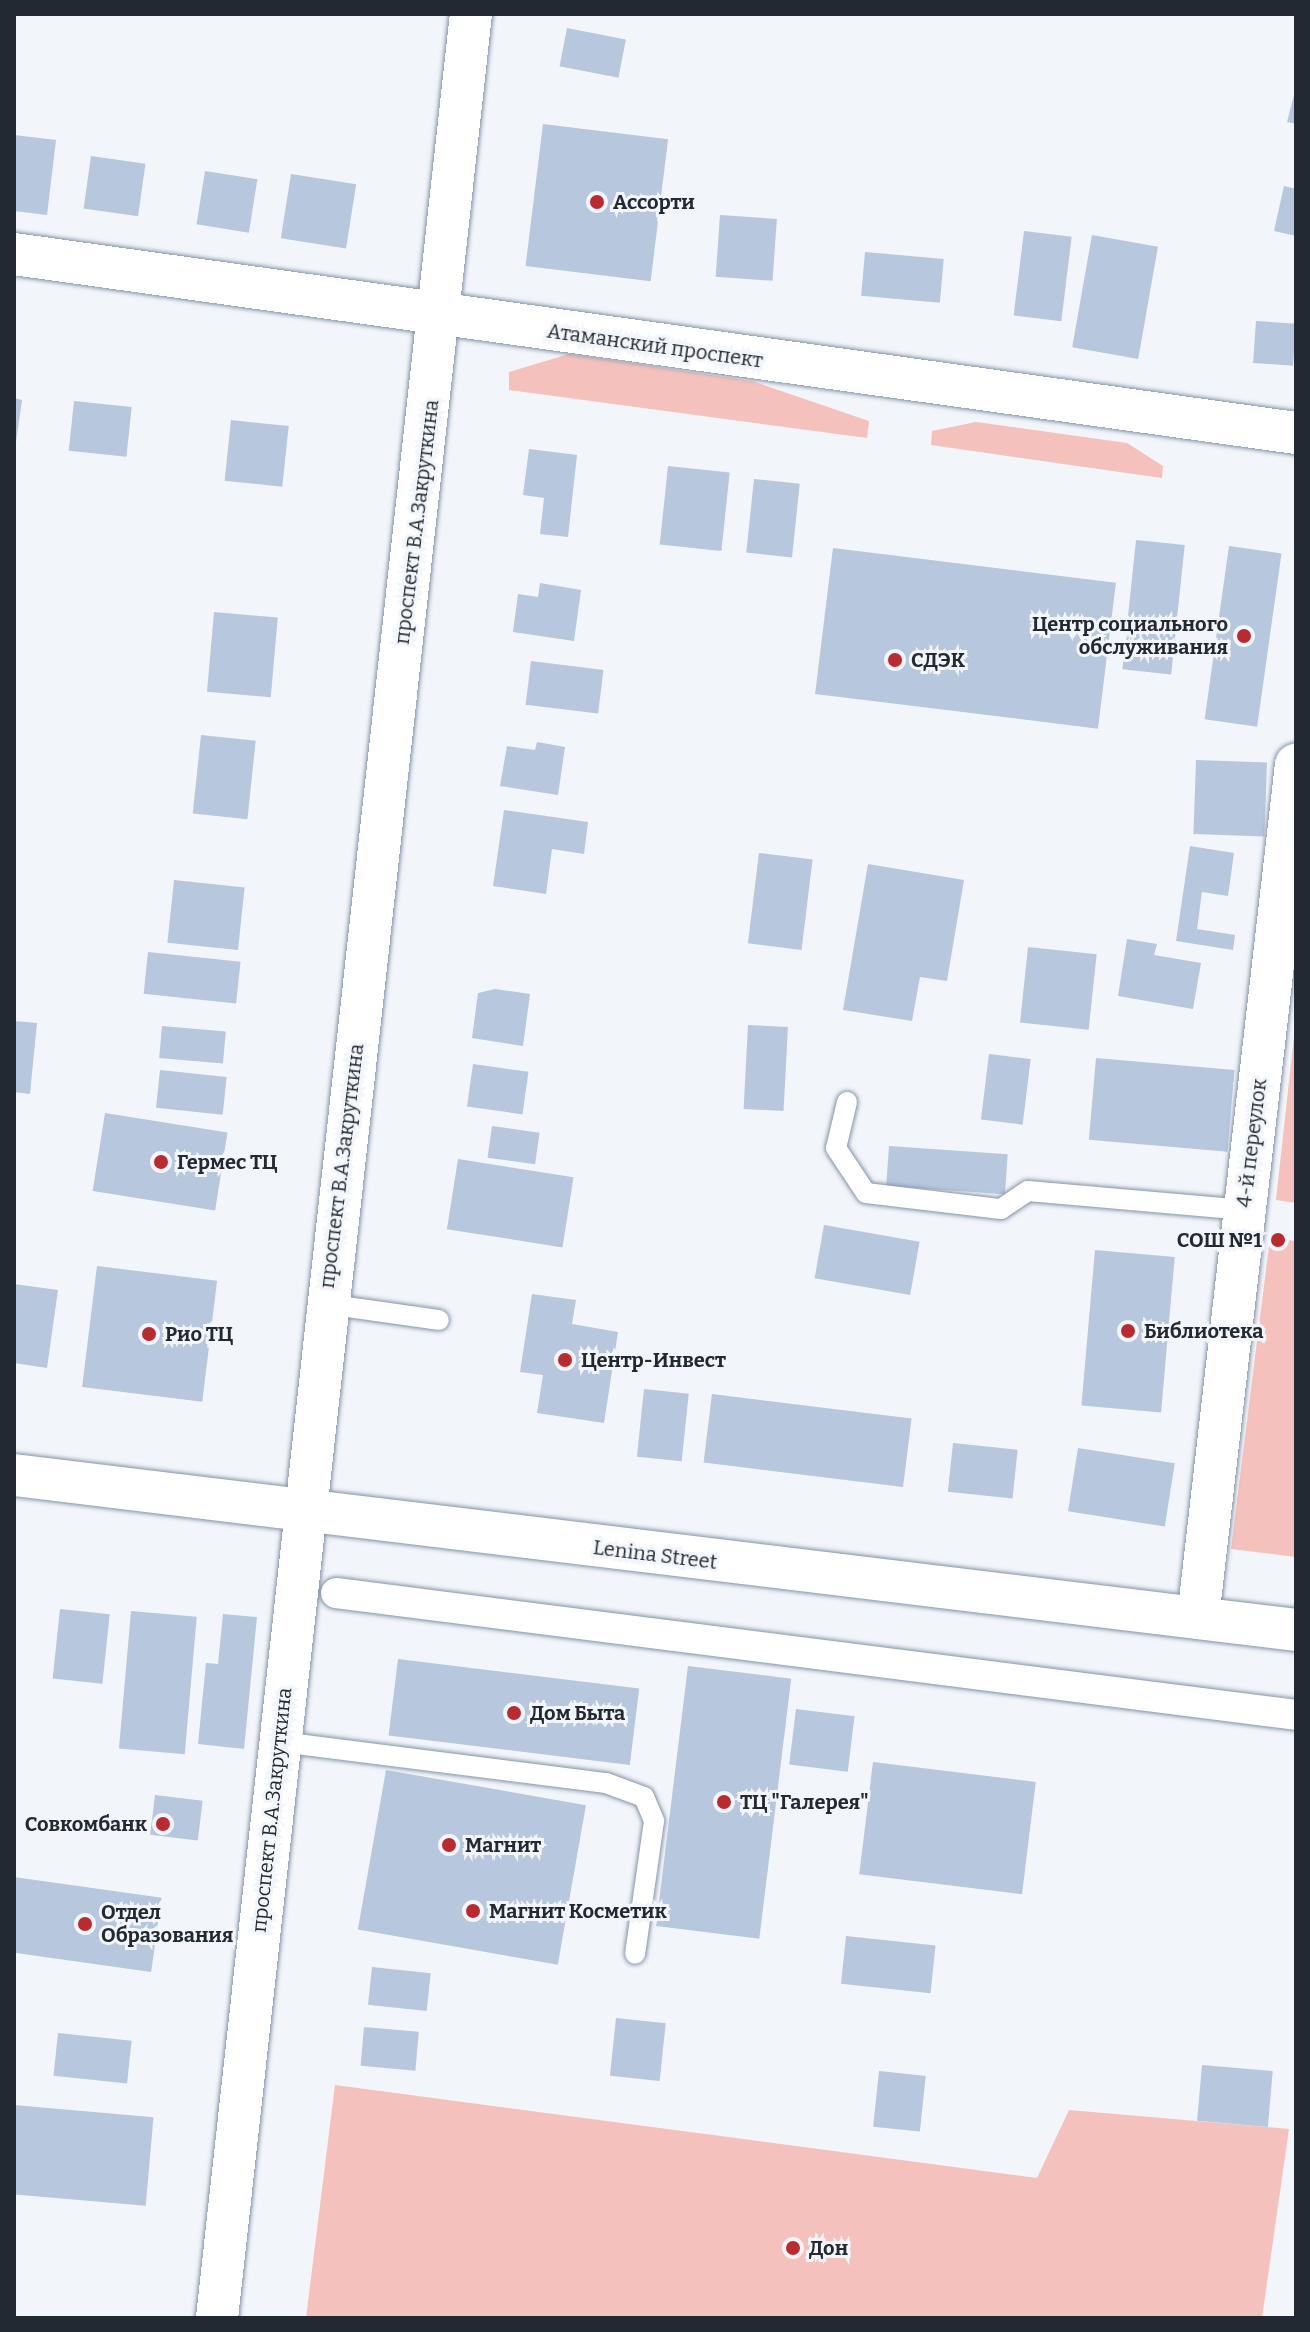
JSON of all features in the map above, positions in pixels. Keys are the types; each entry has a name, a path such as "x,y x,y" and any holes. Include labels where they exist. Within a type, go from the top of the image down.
{"street":[{"name":"проспект В.А.Закруткина","path":"217,2318 281,1742 302,1514 441,317 471,14"},
{"name":"Атаманский проспект","path":"14,254 441,317 1296,433"},
{"name":"4-й переулок","path":"1198,1618 1296,765"},
{"name":"Lenina Street","path":"14,1475 302,1514 1296,1630"},
{"path":"336,1593 1296,1715"}],"lane":[{"path":"847,1102 836,1148 866,1193 1001,1209 1028,1191 1245,1210"},
{"path":"326,1304 439,1320"},
{"path":"281,1742 606,1783 644,1797 654,1821 635,1954"}],"shaded area":[{"path":"569,354 752,381 869,421 867,438 509,390 509,372"},
{"path":"976,422 1127,443 1163,466 1162,478 931,445 932,431"},
{"path":"1296,1018 1296,1203 1276,1200"},
{"name":"СОШ №1","path":"1270,1238 1296,1241 1296,1557 1231,1549"},
{"name":"Дон","path":"335,2085 1037,2178 1069,2110 1289,2129 1262,2318 306,2318"}],"building":[{"path":"567,28 626,39 618,78 560,66"},
{"path":"1296,87 1296,124 1287,122"},
{"name":"Ассорти","path":"543,124 668,139 651,281 526,266"},
{"path":"14,135 56,140 47,215 14,211"},
{"path":"91,156 145,164 138,216 84,208"},
{"path":"205,171 257,179 249,233 197,224"},
{"path":"291,174 356,184 346,249 281,238"},
{"path":"1284,186 1296,189 1296,236 1274,231"},
{"path":"720,215 777,219 773,281 716,277"},
{"path":"1024,231 1072,237 1061,321 1014,315"},
{"path":"1092,235 1158,247 1138,359 1072,347"},
{"path":"865,252 944,259 940,303 861,296"},
{"path":"1256,321 1296,324 1293,366 1253,363"},
{"path":"14,398 22,400 16,442 14,442"},
{"path":"74,401 132,407 126,457 69,451"},
{"path":"231,420 289,426 282,487 225,481"},
{"path":"529,449 577,455 568,537 540,534 544,498 523,495"},
{"path":"668,466 730,472 721,551 660,545"},
{"path":"754,479 800,484 792,557 746,553"},
{"path":"1136,540 1185,545 1171,674 1122,669"},
{"name":"Центр социального обслуживания","path":"1229,546 1281,553 1257,727 1205,719"},
{"path":"833,548 1116,583 1098,729 815,694"},
{"path":"540,583 581,590 574,641 513,632 518,594 538,597"},
{"path":"214,612 278,618 271,697 207,692"},
{"path":"531,661 603,670 598,714 526,705"},
{"path":"201,735 256,741 247,819 193,814"},
{"path":"537,742 565,747 558,795 500,786 507,746 535,750"},
{"path":"1196,760 1267,762 1264,836 1193,834"},
{"path":"504,810 588,822 584,854 552,849 546,894 493,886"},
{"path":"1190,846 1234,853 1228,896 1202,892 1197,929 1235,935 1233,950 1176,941"},
{"path":"759,853 813,860 802,950 748,943"},
{"path":"868,864 964,880 947,981 920,977 912,1021 843,1010"},
{"path":"174,880 245,887 238,950 167,943"},
{"path":"1127,939 1157,944 1154,955 1201,963 1193,1009 1118,996"},
{"path":"1028,947 1097,954 1089,1030 1020,1023"},
{"path":"148,952 240,962 236,1003 144,994"},
{"path":"495,989 530,994 523,1046 472,1038 478,993"},
{"path":"14,1021 37,1023 30,1094 14,1092"},
{"path":"748,1025 788,1027 784,1111 744,1109"},
{"path":"162,1026 226,1032 223,1063 159,1058"},
{"path":"989,1054 1031,1059 1023,1125 981,1120"},
{"path":"1096,1058 1234,1070 1227,1152 1089,1140"},
{"path":"473,1064 528,1072 522,1114 467,1107"},
{"path":"160,1070 227,1077 223,1115 156,1108"},
{"name":"Гермес ТЦ","path":"105,1113 227,1132 215,1210 93,1191"},
{"path":"492,1126 540,1133 535,1164 488,1158"},
{"path":"889,1146 1008,1154 1005,1194 886,1186"},
{"path":"458,1159 574,1177 562,1247 447,1229"},
{"path":"824,1225 920,1242 910,1295 815,1278"},
{"name":"Библиотека","path":"1095,1250 1175,1257 1161,1412 1081,1405"},
{"name":"Рио ТЦ","path":"97,1266 217,1281 202,1402 82,1387"},
{"path":"14,1284 58,1290 47,1368 14,1363"},
{"path":"532,1294 576,1300 572,1324 618,1332 604,1423 537,1413 543,1375 520,1372"},
{"path":"644,1389 689,1394 682,1461 637,1457"},
{"path":"712,1394 912,1418 903,1487 704,1462"},
{"path":"953,1443 1018,1450 1013,1499 948,1492"},
{"path":"1078,1448 1175,1463 1165,1527 1068,1511"},
{"path":"60,1609 110,1614 102,1684 53,1679"},
{"path":"131,1611 197,1617 185,1754 119,1748"},
{"path":"223,1614 257,1617 244,1749 198,1744 206,1663 218,1664"},
{"name":"Дом Быта","path":"398,1659 639,1689 630,1765 389,1735"},
{"name":"ТЦ \"Галерея\"","path":"688,1666 791,1679 759,1939 656,1926"},
{"path":"796,1709 855,1716 848,1772 789,1765"},
{"path":"873,1762 1036,1782 1022,1894 859,1874"},
{"name":"Магнит Косметик","path":"386,1770 586,1805 558,1965 358,1930"},
{"path":"155,1795 203,1801 198,1841 150,1835"},
{"name":"Отдел Образования","path":"14,1877 162,1898 151,1972 14,1953"},
{"path":"846,1936 936,1945 930,1993 841,1984"},
{"path":"372,1967 431,1973 427,2011 368,2005"},
{"path":"616,2018 666,2023 660,2081 610,2076"},
{"path":"364,2027 419,2032 415,2071 361,2066"},
{"path":"58,2033 132,2041 127,2083 54,2076"},
{"path":"1202,2065 1273,2071 1268,2127 1197,2121"},
{"path":"879,2071 926,2076 920,2132 873,2127"},
{"path":"14,2105 153,2117 146,2206 14,2194"}],"place":[{"name":"Ассорти","path":"597,202"},
{"name":"Центр социального обслуживания","path":"1244,636"},
{"name":"СДЭК","path":"895,660"},
{"name":"Гермес ТЦ","path":"161,1162"},
{"name":"СОШ №1","path":"1278,1240"},
{"name":"Библиотека","path":"1128,1331"},
{"name":"Рио ТЦ","path":"149,1334"},
{"name":"Центр-Инвест","path":"565,1360"},
{"name":"Дом Быта","path":"514,1713"},
{"name":"ТЦ \"Галерея\"","path":"724,1802"},
{"name":"Совкомбанк","path":"163,1824"},
{"name":"Магнит","path":"449,1845"},
{"name":"Магнит Косметик","path":"473,1911"},
{"name":"Отдел Образования","path":"85,1924"},
{"name":"Дон","path":"793,2248"}]}
